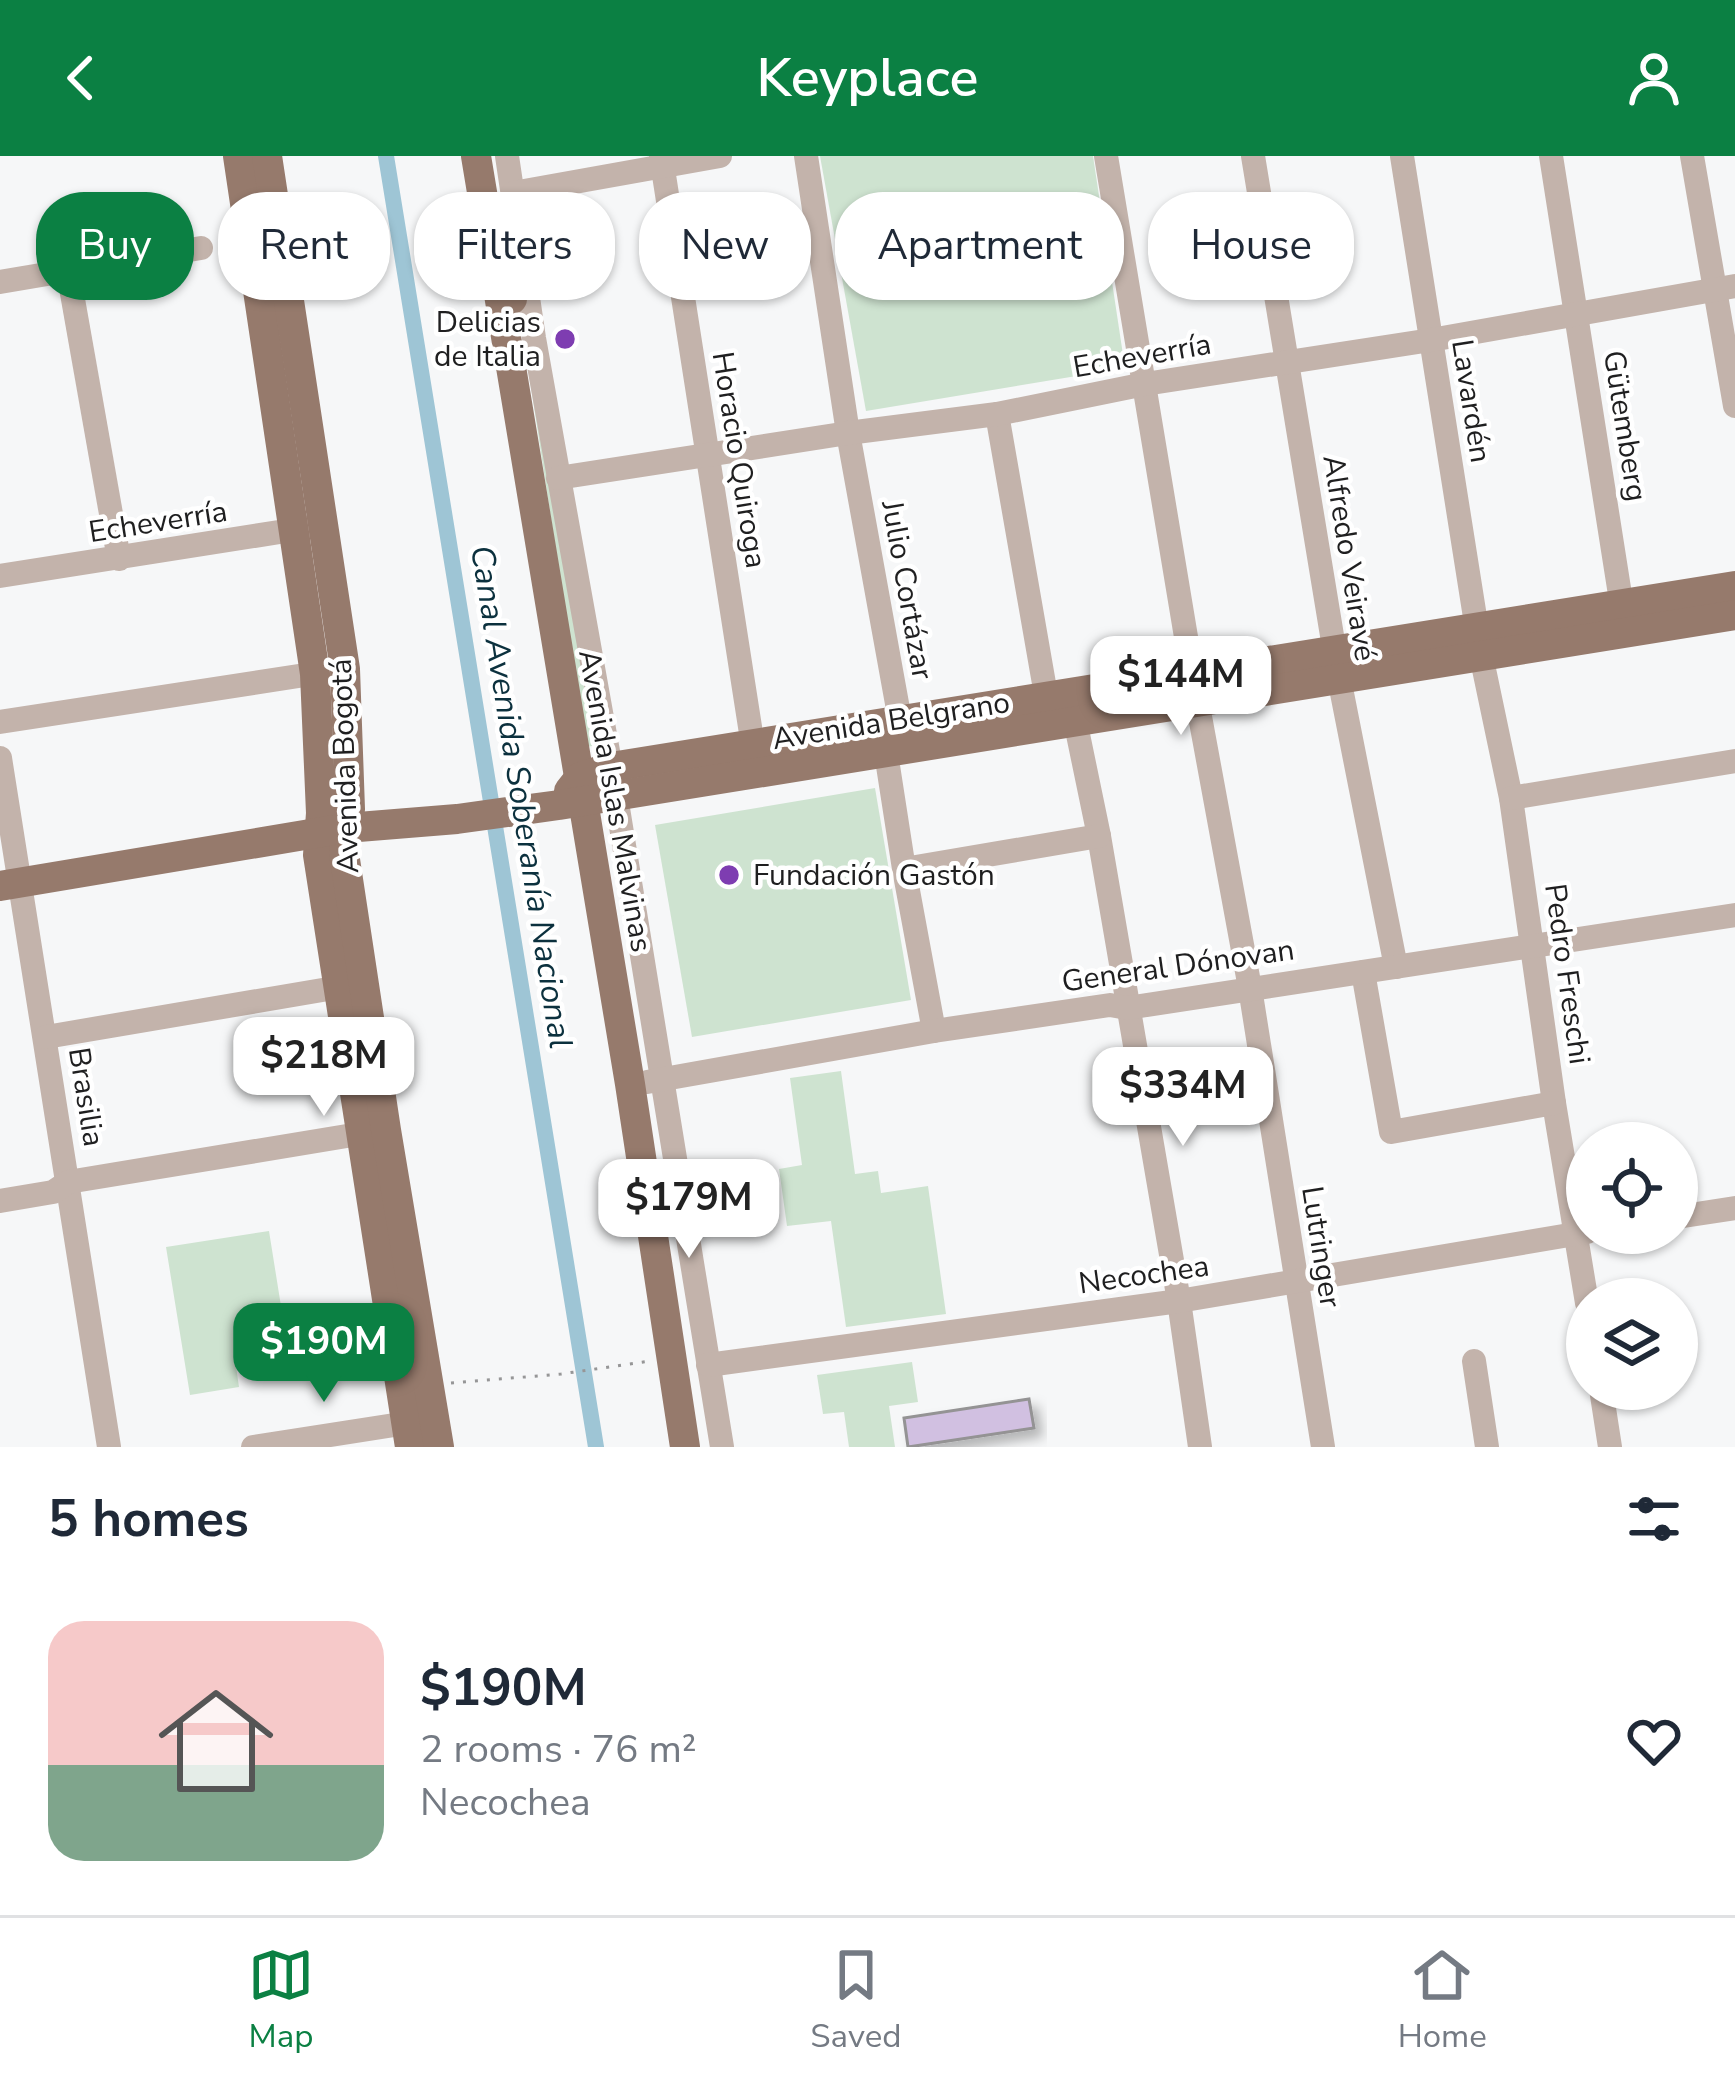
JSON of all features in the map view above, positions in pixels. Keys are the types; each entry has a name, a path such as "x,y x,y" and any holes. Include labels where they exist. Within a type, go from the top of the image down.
{"main road":[{"name":"Avenida Bogotá","path":"238,156 310,527"},
{"name":"Avenida Bogotá","path":"267,156 330,671 333,830 344,853 393,1343 422,1434"},
{"name":"Avenida Islas Malvinas","path":"476,156 574,794 630,1084 685,1447"},
{"path":"509,362 512,300"},
{"name":"Avenida Belgrano","path":"10,884 333,830 511,812 613,781 755,759 886,753 1075,720 1195,688 1624,618 1735,586"},
{"name":"Avenida Belgrano","path":"1624,618 1735,615"},
{"name":"Avenida Belgrano","path":"755,759 900,719 1046,695 1195,688"},
{"name":"Avenida Bogotá","path":"333,830 318,856 340,987 429,1385 422,1434"}],"street":[{"name":"Avenida Islas Malvinas","path":"507,156 513,192"},
{"path":"518,192 662,160 720,156"},
{"name":"Julio Cortázar","path":"806,156 848,433 900,719 886,753"},
{"name":"Lutringer","path":"1106,156 1250,988 1322,1447"},
{"name":"Alfredo Veiravé","path":"1253,156 1336,664 1396,967"},
{"name":"Lavardén","path":"1402,156 1479,641"},
{"name":"Gütemberg","path":"1551,156 1624,618"},
{"path":"1692,156 1725,287 1735,406"},
{"name":"Horacio Quiroga","path":"662,160 755,759"},
{"path":"194,249 201,248"},
{"path":"0,282 36,276"},
{"name":"Echeverría","path":"558,478 998,413 1725,287"},
{"path":"73,300 119,559"},
{"name":"Avenida Islas Malvinas","path":"528,300 722,1447"},
{"path":"998,413 1046,695 1075,720 1099,836 1200,1447"},
{"name":"Echeverría","path":"0,576 310,527"},
{"name":"Pedro Freschi","path":"1479,641 1510,798 1566,1158"},
{"path":"0,722 330,671"},
{"path":"886,753 934,1031"},
{"name":"Brasilia","path":"0,758 10,884 46,1036 109,1447"},
{"path":"1510,798 1735,761"},
{"path":"904,869 1099,836"},
{"name":"General Dónovan","path":"630,1084 934,1031 1110,1005 1127,1008 1735,915"},
{"path":"1363,972 1391,1132 1555,1103"},
{"path":"46,1036 340,987"},
{"path":"0,1201 53,1192 68,1182 373,1131"},
{"path":"1698,1214 1735,1208"},
{"name":"Necochea","path":"708,1365 1179,1301 1566,1236"},
{"path":"302,1357 393,1343"},
{"path":"1474,1361 1487,1447"},
{"path":"1604,1410 1610,1447"},
{"path":"253,1447 422,1434"}],"path":[{"path":"429,1385 561,1374 670,1358"}],"green space":[{"path":"820,156 1093,156 1098,192 835,192 835,239"},
{"path":"846,300 1115,300 1125,368 866,411"},
{"path":"523,335 598,745 586,747"},
{"path":"875,788 911,1000 692,1037 655,825"},
{"path":"841,1071 855,1174 878,1171 881,1193 928,1186 946,1314 846,1327 831,1221 787,1226 779,1169 802,1165 790,1078"},
{"path":"269,1231 288,1350 235,1359 239,1387 190,1395 166,1247"},
{"path":"912,1362 918,1402 889,1406 895,1447 849,1447 844,1412 823,1414 817,1375"}],"building":[{"path":"1029,1399 1034,1428 908,1447 904,1418"}],"waterway":[{"name":"Canal Avenida Soberanía Nacional","path":"386,156 596,1447"}],"place":[{"name":"Delicias de Italia","path":"565,339"},
{"name":"Fundación Gastón","path":"729,875"}]}
